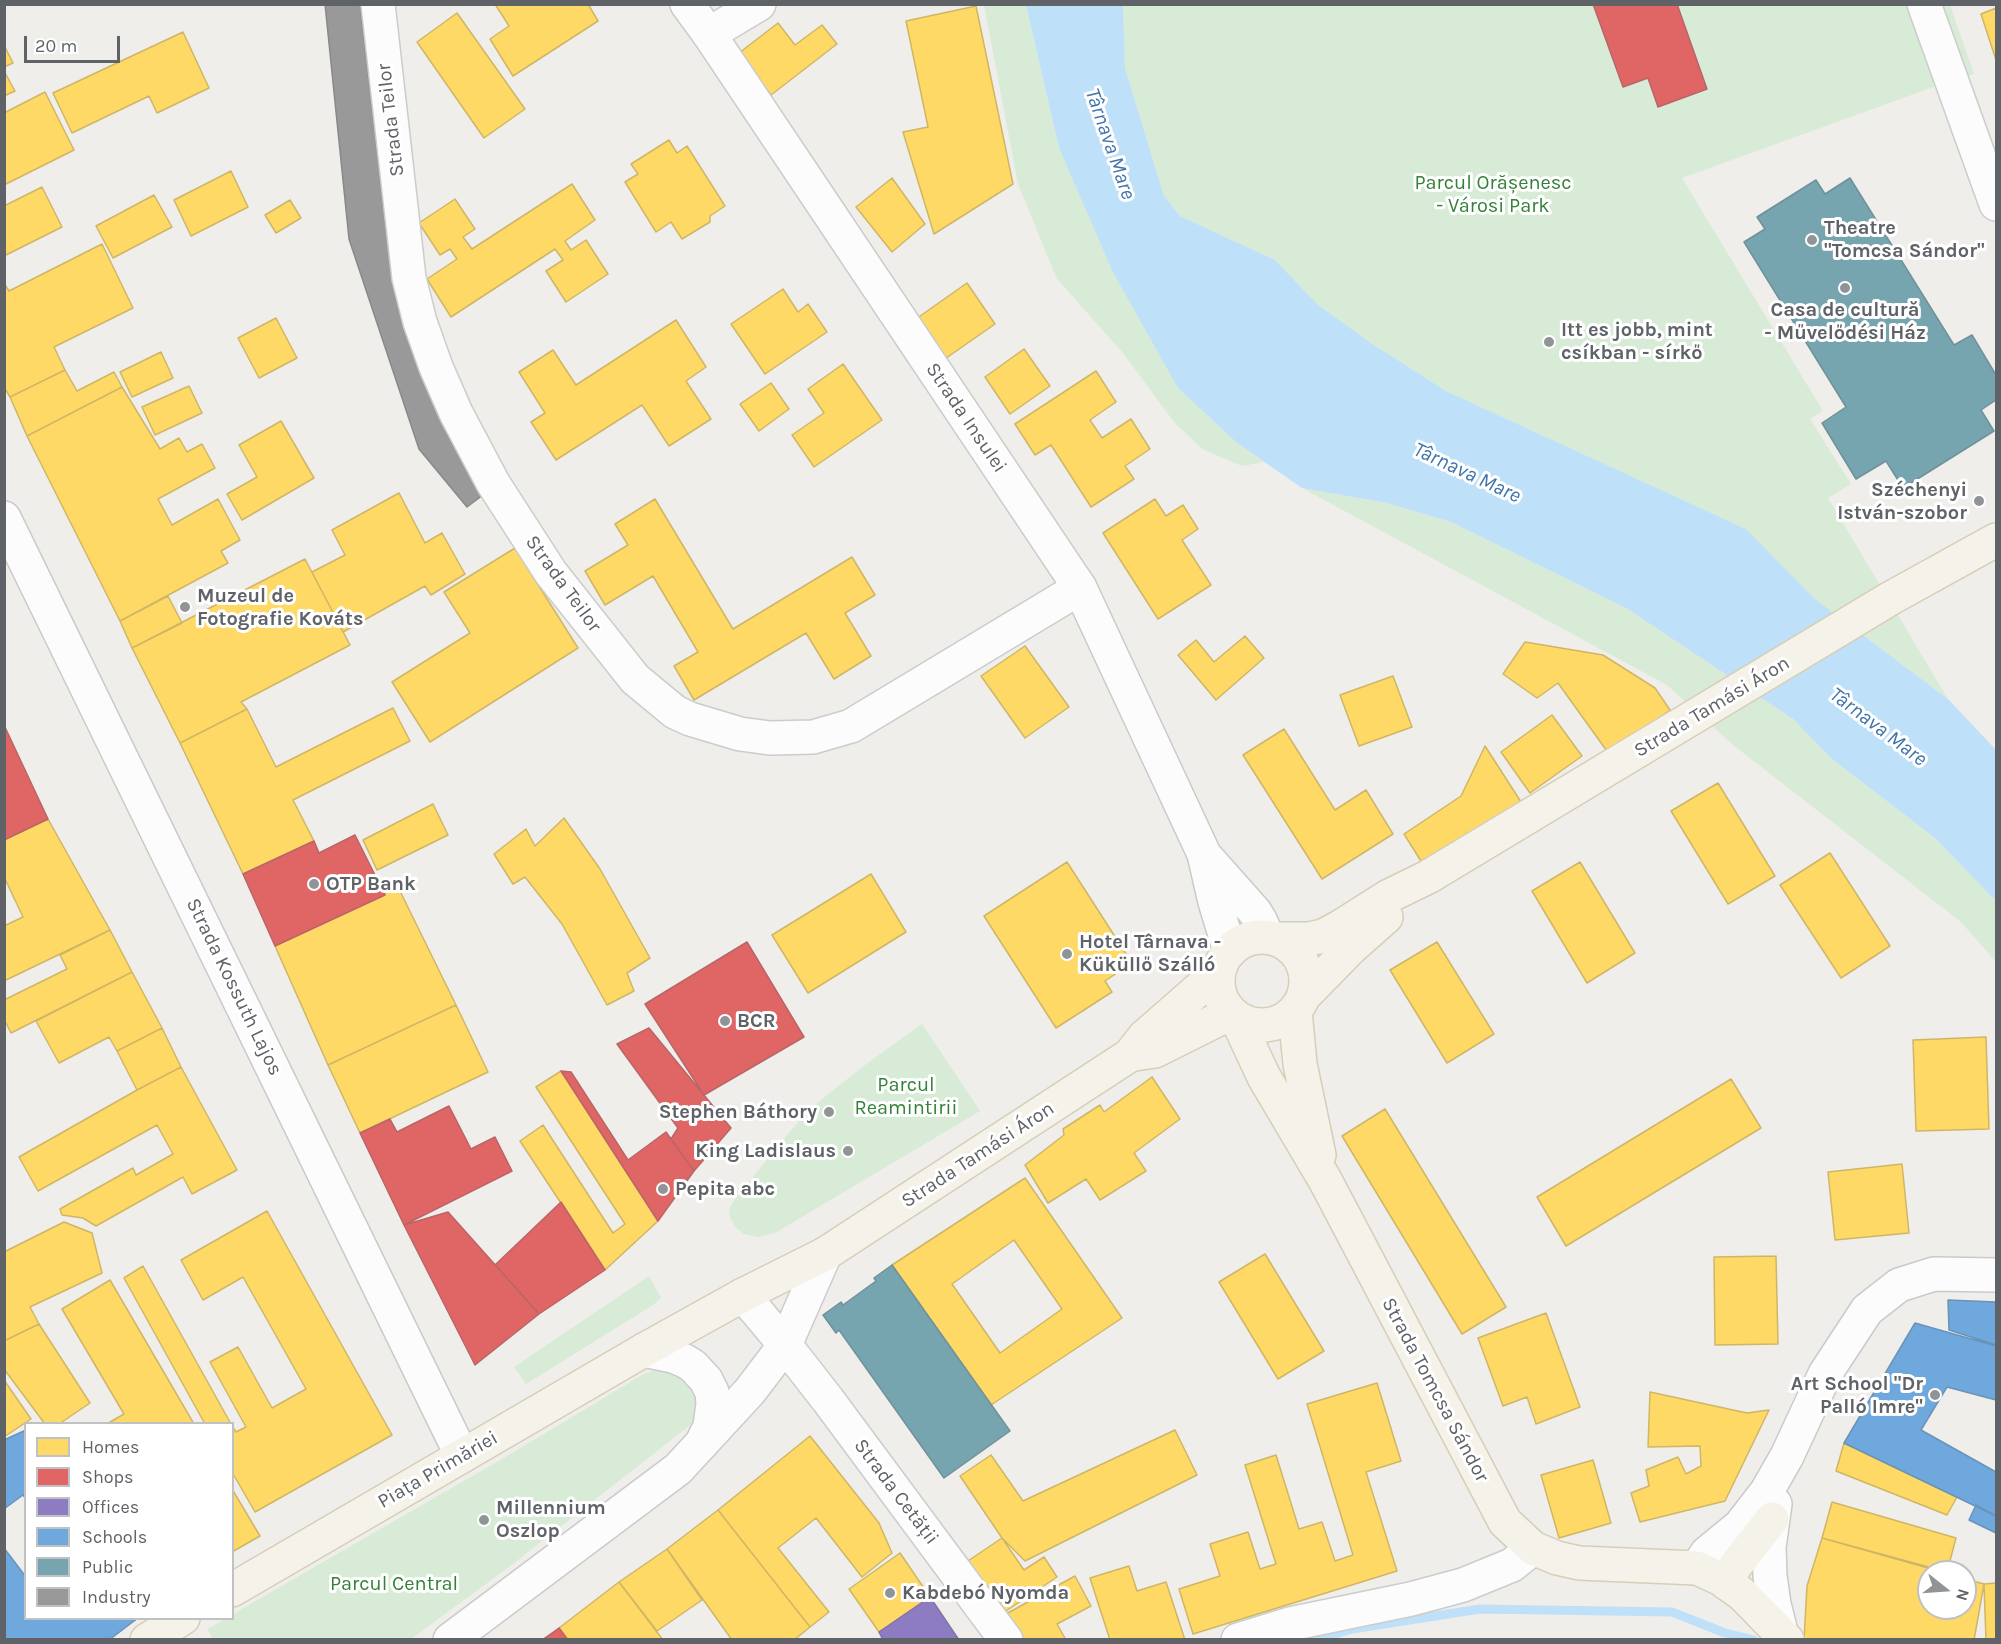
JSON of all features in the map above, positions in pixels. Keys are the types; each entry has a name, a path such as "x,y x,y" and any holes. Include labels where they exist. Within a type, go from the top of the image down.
{"main road":[{"name":"Strada Teilor","path":"378,4 409,278 420,322 436,367 456,413 493,483 551,573 635,679 675,712 690,719 740,734 770,738 813,737 851,726 1080,588"},
{"name":"Strada Insulei","path":"687,4 1080,588 1204,854 1225,959"},
{"path":"709,34 759,4"},
{"path":"1924,4 1996,204"},
{"name":"Strada Kossuth Lajos","path":"4,519 462,1456"},
{"name":"Strada Tamási Áron","path":"1272,938 1309,939 1323,936 1389,896 1428,877 1891,598 1996,540"},
{"name":"Strada Insulei","path":"1204,854 1255,912 1272,938"},
{"name":"Strada Tamási Áron","path":"1299,1004 1351,948 1428,877"},
{"path":"1272,938 1292,948 1302,962 1307,979 1299,1004 1300,1065 1325,1180 1264,1077 1234,1015 1222,999 1218,983 1225,959 1247,939 1272,938"},
{"name":"Strada Tamási Áron","path":"825,1254 1130,1055 1144,1037 1200,988 1225,959"},
{"path":"1234,1015 1251,1024 1266,1025 1282,1021 1299,1004"},
{"name":"Strada Tamási Áron","path":"1130,1055 1155,1051 1234,1015"},
{"name":"Strada Tomcsa Sándor","path":"1325,1180 1504,1522 1533,1548 1557,1558 1579,1563 1697,1568"},
{"path":"450,1640 678,1469 750,1391 785,1345 825,1254"},
{"name":"Piața Primăriei","path":"234,1589 644,1350 743,1295 825,1254"},
{"path":"1784,1636 1754,1604 1726,1582 1697,1568 1707,1553 1740,1526 1752,1511 1788,1456 1825,1374 1867,1310 1899,1285 1934,1274 1996,1275"},
{"name":"Strada Cetății","path":"743,1295 785,1345 1006,1640"},
{"path":"644,1350 685,1361 706,1380 712,1392 713,1404 710,1426 702,1443"},
{"path":"1784,1636 1774,1604 1769,1547 1772,1519 1788,1456"},
{"path":"1726,1582 1736,1565 1772,1519"},
{"path":"1238,1640 1290,1624 1411,1599 1463,1585 1512,1565 1533,1548"},
{"path":"147,1640 180,1620"}],"green space":[{"path":"984,5 1026,5 1059,148 1178,388 1237,443 1263,462 1242,466 1202,449 1174,422 1123,353 1057,279 1018,184"},
{"name":"Parcul Orășenesc - Városi Park","path":"1123,5 1950,5 1974,74 1682,178 1823,411 1810,419 1851,484 1828,498 1948,699 1815,599 1746,529 1446,391 1371,343 1318,305 1275,260 1180,216 1164,196 1125,68"},
{"path":"1302,488 1387,503 1451,522 1626,608 1793,719 1832,759 1935,838 1996,901 1996,962 1961,922 1733,745 1667,685"},
{"name":"Parcul Reamintirii","path":"922,1024 980,1111 775,1233 758,1237 744,1234 735,1227 729,1209 807,1111"},
{"path":"649,1276 661,1298 526,1384 514,1367"},
{"name":"Parcul Central","path":"672,1368 696,1382 698,1415 689,1426 509,1567 411,1639 213,1639 207,1629 223,1620 234,1620 234,1613 507,1456 642,1375 657,1369"}],"water":[{"name":"Târnava Mare","path":"1026,5 1123,5 1125,68 1164,196 1180,216 1275,260 1318,305 1371,343 1446,391 1746,529 1815,599 1948,699 1996,750 1996,901 1935,838 1832,759 1793,719 1626,608 1451,522 1387,503 1302,488 1237,443 1178,388 1113,272 1059,148"}],"building: Homes":[{"path":"495,4 588,4 598,21 513,76 490,39 509,26"},
{"path":"976,6 1013,184 934,234 903,132 928,127 906,21"},
{"path":"1996,8 1996,60 1981,14"},
{"path":"457,13 525,109 484,138 417,42"},
{"path":"778,23 795,45 822,25 837,44 771,95 739,53"},
{"path":"183,32 209,88 157,113 149,96 72,133 53,93"},
{"path":"4,45 13,63 4,67"},
{"path":"4,71 15,91 4,96"},
{"path":"45,92 74,150 4,185 4,113"},
{"path":"669,140 677,153 687,146 725,206 710,216 710,222 682,239 671,222 656,232 625,182 638,174 631,164"},
{"path":"231,171 248,207 191,236 174,200"},
{"path":"892,178 925,224 892,252 856,207"},
{"path":"572,184 595,220 565,241 571,250 586,240 608,274 566,302 546,271 563,260 555,249 451,317 427,279 457,259 450,249 440,255 419,223 455,199 475,229 463,237 472,249"},
{"path":"42,187 62,227 4,256 4,206"},
{"path":"154,195 172,227 113,258 96,226"},
{"path":"290,200 301,218 276,233 265,215"},
{"path":"102,244 133,308 54,347 65,370 10,397 4,387 4,283 9,291"},
{"path":"967,283 995,324 942,361 913,321"},
{"path":"783,289 798,312 808,304 827,332 765,374 731,324"},
{"path":"276,318 297,358 259,378 238,338"},
{"path":"676,320 706,367 686,381 711,419 669,446 642,405 556,460 531,422 545,413 519,372 553,350 576,385"},
{"path":"1024,349 1050,386 1010,414 985,377"},
{"path":"161,352 173,378 132,397 120,372"},
{"path":"843,364 882,420 814,467 792,435 824,413 808,389"},
{"path":"65,370 77,391 114,372 122,387 27,436 10,397"},
{"path":"1096,371 1116,402 1090,420 1102,438 1131,419 1150,449 1125,466 1134,479 1091,507 1051,445 1035,455 1015,424"},
{"path":"771,383 789,409 759,431 740,404"},
{"path":"189,386 202,413 155,435 142,407"},
{"path":"122,387 160,449 179,438 187,452 202,444 215,468 158,499 172,525 218,499 240,540 221,551 228,563 120,621 27,436"},
{"path":"281,421 314,478 242,520 227,494 257,477 239,445"},
{"path":"399,493 425,543 442,533 465,574 431,595 425,586 343,632 312,572 345,555 332,530"},
{"path":"655,499 733,629 852,557 875,595 845,613 871,656 834,679 806,633 694,700 674,666 698,652 653,576 605,605 585,571 628,545 615,524"},
{"path":"1155,499 1166,516 1183,505 1198,529 1182,540 1211,585 1158,619 1103,533"},
{"path":"515,548 578,648 430,742 392,682 470,633 444,592"},
{"path":"305,559 350,645 241,702 247,709 180,743 132,648"},
{"path":"168,596 182,623 132,648 120,621"},
{"path":"1245,636 1264,658 1216,700 1178,655 1196,640 1214,662"},
{"path":"1525,642 1603,655 1655,688 1670,710 1609,754 1558,683 1537,698 1503,674"},
{"path":"1025,646 1069,707 1025,738 981,676"},
{"path":"1393,676 1412,727 1359,746 1340,695"},
{"path":"393,708 410,741 293,800 314,841 243,874 180,743 247,709 276,767"},
{"path":"1552,715 1582,756 1530,793 1501,752"},
{"path":"1284,729 1335,810 1366,790 1393,834 1322,879 1243,755"},
{"path":"1485,746 1523,805 1426,869 1404,834 1461,796"},
{"path":"1718,783 1775,876 1728,904 1671,811"},
{"path":"433,804 448,835 377,870 363,840"},
{"path":"564,818 600,869 650,958 627,973 634,991 607,1005 562,924 525,877 513,884 494,854 526,829 535,846"},
{"path":"48,819 110,930 4,981 4,926 23,917 6,881 4,882 4,840"},
{"path":"1830,853 1890,946 1841,978 1780,885"},
{"name":"Hotel Târnava - Küküllő Szálló","path":"1067,862 1132,963 1105,981 1112,992 1056,1028 984,916"},
{"path":"1580,862 1635,953 1587,983 1532,891"},
{"path":"871,874 906,932 808,993 772,935"},
{"path":"398,887 456,1005 328,1065 275,946"},
{"path":"110,930 132,972 11,1033 4,1019 4,1000 67,969 60,955"},
{"path":"1437,942 1494,1034 1447,1063 1390,970"},
{"path":"132,972 162,1028 117,1051 109,1037 59,1063 36,1021"},
{"path":"456,1005 488,1072 360,1133 328,1065"},
{"path":"162,1028 181,1067 137,1090 117,1051"},
{"path":"1986,1037 1989,1129 1916,1131 1913,1040"},
{"path":"181,1067 237,1170 192,1194 183,1177 96,1226 83,1218 62,1215 60,1209 133,1168 136,1175 173,1154 157,1125 38,1191 19,1157"},
{"path":"561,1071 658,1221 605,1270 520,1141 543,1125 613,1233 625,1224 536,1087"},
{"path":"1152,1077 1180,1119 1134,1153 1146,1171 1100,1200 1086,1179 1048,1203 1025,1165 1064,1135 1063,1129 1100,1105 1104,1112"},
{"path":"1731,1079 1761,1128 1566,1246 1537,1197"},
{"path":"1385,1109 1506,1307 1462,1334 1342,1136"},
{"path":"1902,1164 1909,1233 1835,1240 1828,1172"},
{"path":"1025,1178 1122,1318 991,1405 892,1265","holes":["1014,1240 1062,1309 1000,1353 952,1284"]},
{"path":"267,1211 392,1435 255,1512 234,1475 234,1429 236,1432 246,1427 210,1362 238,1347 272,1408 306,1389 243,1277 203,1300 181,1260"},
{"path":"64,1222 92,1233 102,1273 30,1307 39,1324 4,1341 4,1252"},
{"path":"1265,1254 1324,1351 1278,1379 1219,1282"},
{"path":"1776,1256 1778,1344 1715,1345 1714,1257"},
{"path":"143,1266 230,1422 204,1422 124,1278"},
{"path":"110,1280 193,1422 110,1422 124,1414 62,1309"},
{"path":"1546,1313 1580,1407 1536,1424 1527,1397 1503,1406 1478,1338"},
{"path":"39,1324 90,1403 62,1422 44,1422 4,1369 4,1341"},
{"path":"4,1380 31,1419 4,1437"},
{"path":"1377,1383 1401,1461 1366,1472 1397,1571 1193,1634 1179,1589 1220,1576 1210,1544 1248,1532 1260,1569 1276,1564 1245,1465 1276,1455 1299,1529 1322,1522 1335,1561 1353,1555 1307,1404"},
{"path":"1650,1392 1747,1413 1769,1410 1725,1501 1640,1522 1631,1493 1649,1486 1646,1470 1678,1457 1686,1474 1701,1466 1700,1446 1648,1447"},
{"path":"1175,1430 1197,1475 1025,1561 1002,1538 960,1476 991,1455 1023,1501"},
{"path":"810,1436 879,1523 892,1553 862,1577 816,1518 778,1548 829,1612 810,1627 718,1510"},
{"path":"1844,1443 1957,1497 1947,1515 1836,1471"},
{"path":"1593,1460 1611,1523 1559,1538 1541,1475"},
{"path":"234,1492 260,1536 234,1551"},
{"path":"1832,1502 1956,1538 1950,1560 1917,1560 1917,1564 1822,1538"},
{"path":"718,1510 810,1627 794,1640 732,1640 667,1549"},
{"path":"1002,1538 1024,1570 1044,1557 1057,1577 994,1619 959,1567"},
{"path":"1822,1538 1917,1565 1917,1620 1977,1620 1977,1582 1984,1584 1974,1640 1804,1640 1807,1586"},
{"path":"667,1549 702,1600 657,1631 619,1582"},
{"name":"Kabdebó Nyomda","path":"900,1553 930,1597 879,1632 849,1589"},
{"path":"1129,1566 1137,1591 1166,1582 1185,1640 1110,1640 1090,1578"},
{"path":"1075,1576 1091,1606 1057,1624 1066,1640 1020,1640 1006,1614"},
{"path":"619,1582 663,1640 568,1640 559,1628"},
{"path":"1996,1583 1996,1640 1986,1640 1984,1584"}],"building: Shops":[{"path":"1593,4 1677,4 1707,89 1658,107 1648,78 1623,87"},
{"path":"4,725 48,819 4,840"},
{"name":"OTP Bank","path":"355,835 385,895 275,946 243,874 314,841 319,853"},
{"name":"BCR","path":"747,942 804,1037 704,1095 645,1004"},
{"path":"649,1028 731,1128 694,1171 671,1139 678,1128 617,1044"},
{"path":"561,1071 571,1072 628,1160 666,1132 694,1171 658,1221"},
{"path":"449,1106 471,1149 495,1137 512,1171 404,1225 360,1133 390,1119 397,1132"},
{"path":"561,1202 605,1270 539,1314 495,1265"},
{"path":"448,1212 539,1314 475,1365 404,1225"},
{"path":"559,1628 568,1640 542,1640"}],"building: Offices":[{"path":"930,1597 959,1640 883,1640 879,1632"}],"building: Schools":[{"path":"1948,1300 1996,1302 1996,1345 1949,1330"},
{"name":"Art School \"Dr Palló Imre\"","path":"1915,1323 1996,1346 1996,1400 1947,1387 1921,1430 1996,1472 1996,1516 1844,1443"},
{"path":"24,1431 24,1496 4,1509 4,1440"},
{"path":"1976,1505 1996,1516 1996,1533 1969,1520"},
{"path":"4,1548 24,1574 24,1620 135,1620 109,1640 4,1640"}],"building: Public":[{"name":"Casa de cultură - Művelődési Ház","path":"1850,178 1954,345 1972,335 1996,375 1996,400 1981,410 1994,431 1903,488 1886,461 1856,479 1822,423 1846,407 1744,242 1765,229 1757,217 1816,180 1825,194"},
{"path":"892,1265 1010,1431 944,1478 839,1330 836,1333 823,1315 841,1302 843,1305 876,1281 874,1278"}],"building: Industry":[{"path":"325,4 360,4 387,237 447,434 483,495 467,507 419,449 349,239"}],"waterway":[{"path":"1316,1640 1352,1629 1480,1609 1672,1612 1725,1633 1754,1640"}],"place":[{"name":"Theatre \"Tomcsa Sándor\"","path":"1812,240"},
{"name":"Casa de cultură - Művelődési Ház","path":"1845,288"},
{"name":"Itt es jobb, mint csíkban - sírkő","path":"1549,342"},
{"name":"Széchenyi István-szobor","path":"1979,501"},
{"name":"Muzeul de Fotografie Kováts","path":"185,607"},
{"name":"OTP Bank","path":"314,884"},
{"name":"Hotel Târnava - Küküllő Szálló","path":"1067,954"},
{"name":"BCR","path":"725,1021"},
{"name":"Stephen Báthory","path":"829,1112"},
{"name":"King Ladislaus","path":"848,1151"},
{"name":"Pepita abc","path":"663,1189"},
{"name":"Art School \"Dr Palló Imre\"","path":"1935,1395"},
{"name":"Millennium Oszlop","path":"484,1520"},
{"name":"Kabdebó Nyomda","path":"890,1593"}]}
